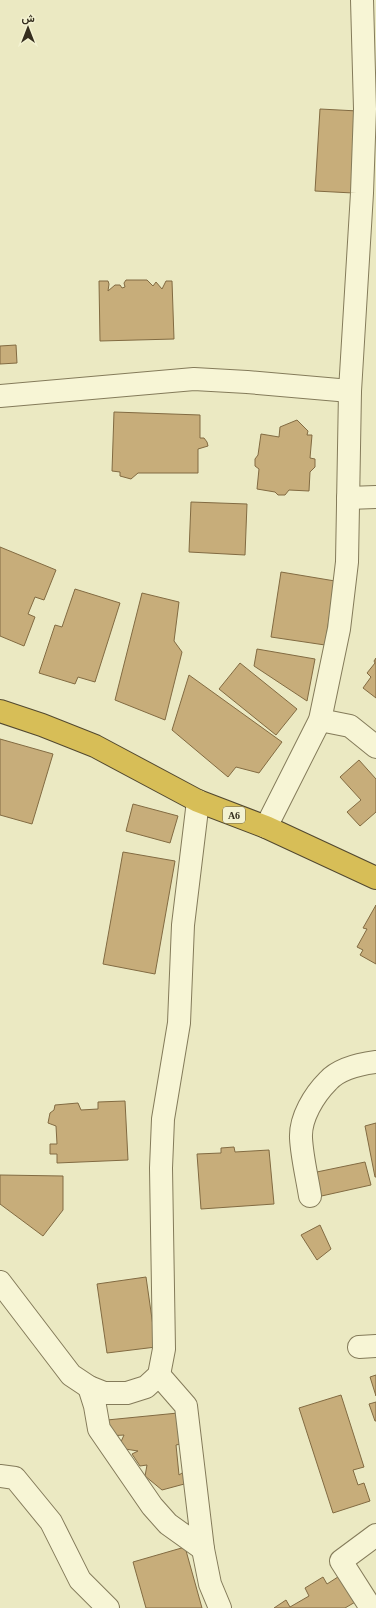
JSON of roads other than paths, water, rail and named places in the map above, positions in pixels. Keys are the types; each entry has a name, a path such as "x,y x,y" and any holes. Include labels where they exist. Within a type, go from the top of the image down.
{"highway":[{"name":"A6","path":"0,711 42,725 95,746 198,801 266,827 376,878"}],"street":[{"path":"266,827 320,720 340,629 347,562 350,391 362,193 365,109 362,0"},
{"path":"367,0 376,2"},
{"path":"0,396 194,379 350,391"},
{"path":"348,498 376,497"},
{"path":"320,720 350,726 376,747"},
{"path":"0,1282 71,1375 89,1387 104,1393 127,1393 146,1387 159,1375 164,1349 161,1168 163,1119 178,1022 183,925 198,801"},
{"path":"310,1196 301,1138 302,1120 312,1102 328,1080 341,1072 364,1064 376,1062"},
{"path":"159,1375 186,1406 203,1549 210,1584 220,1608"},
{"path":"89,1387 95,1406 99,1429 152,1506 168,1524 203,1549"},
{"path":"0,1476 15,1478 51,1522 80,1580 108,1608"},
{"path":"370,1608 341,1561 376,1535"}]}
